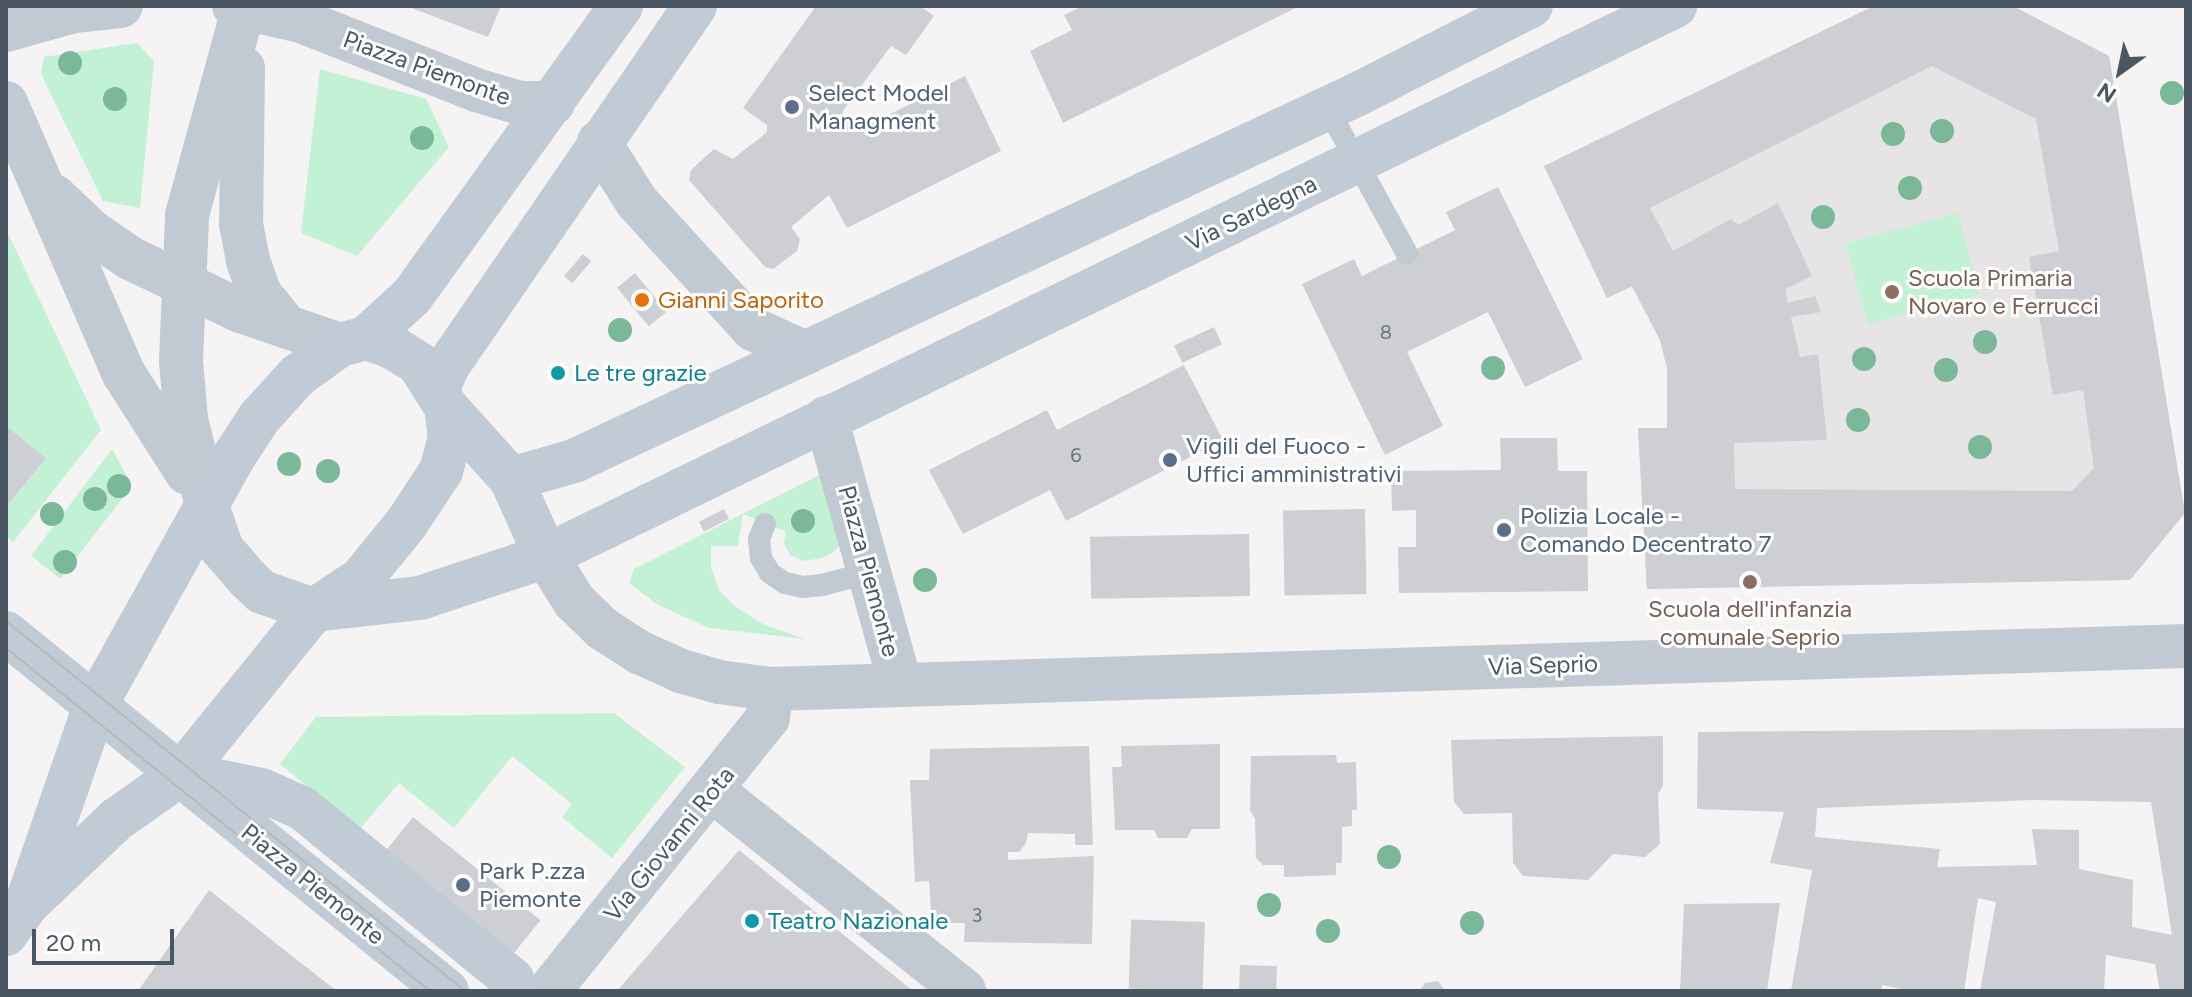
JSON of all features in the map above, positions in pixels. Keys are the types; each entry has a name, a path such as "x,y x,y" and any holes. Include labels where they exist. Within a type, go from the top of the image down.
{"main road":[{"path":"553,103 621,6"},
{"path":"16,920 117,819 181,774 314,610 361,579 423,497 441,471 450,438 442,400 447,367 695,6"},
{"path":"511,479 574,461 1327,107 1531,6"},
{"name":"Via Sardegna","path":"826,418 1675,6"},
{"name":"Piazza Piemonte","path":"95,706 259,418 297,376 353,341 412,296 553,103"},
{"name":"Piazza Piemonte","path":"353,341 392,347 419,364 442,400 511,479 546,556"},
{"name":"Piazza Piemonte","path":"207,506 222,549 262,592 314,610 420,598 546,556 826,418"},
{"name":"Piazza Piemonte","path":"6,633 447,991"},
{"path":"16,920 95,706"},
{"name":"Piazza Piemonte","path":"181,774 261,790 302,808 512,979 514,991"}],"street":[{"path":"6,30 74,11 121,6"},
{"name":"Piazza Piemonte","path":"234,6 301,21 476,90 520,103 553,103"},
{"path":"244,6 241,224 248,261 260,294 286,326"},
{"name":"Piazza Piemonte","path":"207,506 186,419 181,361 187,215 244,6"},
{"name":"Piazza Piemonte","path":"6,103 124,374 207,506"},
{"path":"599,142 637,202 753,329 806,353"},
{"name":"Piazza Piemonte","path":"46,189 104,241 184,286 286,326 353,341"},
{"name":"Piazza Piemonte","path":"546,556 574,601 603,629 639,652 693,675 771,689 900,683 826,418"},
{"name":"Via Seprio","path":"900,683 2186,646"},
{"name":"Via Giovanni Rota","path":"549,991 713,791 768,718 771,689"},
{"path":"713,791 964,991"}],"lane":[{"path":"1327,107 1407,254"},
{"path":"765,524 759,539 761,558 770,573 785,583 803,587 822,585 871,572"}],"shaded area":[{"name":"Scuola Primaria Novaro e Ferrucci","path":"1874,6 2012,6 2109,56 2185,513 2130,580 1647,589 1638,428 1667,428 1667,368 1660,340 1632,287 1607,298 1544,166"}],"green space":[{"path":"137,43 154,61 140,208 103,201 41,74 44,57"},
{"path":"320,69 426,99 449,147 357,256 301,233"},
{"path":"1958,213 1980,294 1868,324 1846,243"},
{"path":"6,229 101,430 13,542 6,536 6,507 46,458 6,426"},
{"path":"112,449 132,486 60,579 31,556"},
{"path":"826,474 845,536 835,551 823,558 803,561 790,555 784,544 786,532 743,514 738,546 711,546 711,567 719,590 736,607 765,625 805,639 709,628 658,605 629,583 634,569 819,475"},
{"path":"614,713 685,767 612,858 562,817 572,804 512,756 454,828 399,783 359,830 280,764 316,717"}],"building":[{"path":"406,6 501,6 488,37"},
{"path":"816,6 920,6 934,16 906,55 891,46 842,112 855,132 965,76 1001,151 847,228 829,195 791,227 800,239 797,251 773,269 765,267 689,180 691,170 714,149 733,159 767,132 767,125 743,108"},
{"path":"1083,6 1300,6 1063,123 1030,51 1072,30 1064,15"},
{"name":"Scuola Primaria Novaro e Ferrucci","path":"1874,6 2013,6 2109,56 2185,513 2130,580 1647,589 1638,428 1667,428 1667,368 1660,340 1632,286 1607,298 1544,166","holes":["1932,66 2036,119 2059,251 2029,257 2053,395 2083,390 2094,468 2072,491 1735,489 1734,443 1827,440 1818,354 1800,357 1791,317 1821,312 1815,296 1788,303 1785,289 1812,276 1778,203 1738,225 1731,219 1673,251 1650,208"]},
{"path":"1498,187 1583,359 1525,387 1488,312 1407,352 1443,426 1385,455 1302,284 1354,259 1362,276 1455,230 1446,212"},
{"path":"583,254 591,261 572,283 564,276"},
{"path":"635,273 666,312 649,326 617,287"},
{"path":"1214,327 1222,344 1182,363 1174,346"},
{"path":"1184,365 1223,440 1066,521 1050,490 963,534 929,470 1047,410 1057,430"},
{"path":"6,426 46,458 6,507"},
{"path":"1500,438 1557,438 1558,471 1587,471 1588,591 1399,593 1398,547 1416,547 1416,510 1392,511 1391,471 1501,470"},
{"path":"724,509 729,519 704,532 699,522"},
{"path":"1365,509 1366,594 1284,595 1283,510"},
{"path":"1249,534 1250,596 1091,599 1090,537"},
{"path":"2186,728 2186,991 2160,991 2155,964 2106,955 2104,991 1980,991 1996,902 1978,898 1964,991 1910,991 1882,985 1881,991 1791,991 1812,870 1770,863 1784,812 1697,809 1698,732","holes":["2033,800 2151,802 2172,935 2132,927 2133,880 2079,869 2079,830 2032,829 2037,865 1937,867 1940,849 1815,837 1817,808"]},
{"path":"1663,736 1663,786 1658,794 1660,844 1645,857 1613,854 1588,880 1523,876 1513,863 1512,813 1464,814 1454,802 1451,740"},
{"path":"1220,744 1220,829 1192,829 1187,838 1158,838 1154,830 1115,830 1112,767 1122,767 1121,746"},
{"path":"1089,746 1093,845 1075,845 1075,834 1028,833 1026,843 1019,852 1008,852 1008,860 1094,856 1092,944 964,942 965,923 932,923 929,881 915,882 910,780 929,780 930,749"},
{"path":"1336,755 1337,763 1356,762 1357,810 1352,810 1352,826 1342,827 1342,863 1336,863 1336,875 1284,877 1284,865 1263,865 1256,858 1255,819 1250,810 1251,756"},
{"name":"Park P.zza Piemonte","path":"413,817 540,920 513,954 386,850"},
{"name":"Teatro Nazionale","path":"739,850 913,991 617,991"},
{"path":"209,890 292,956 337,991 138,991"},
{"path":"1780,903 1767,991 1680,991 1684,904"},
{"path":"1131,919 1205,922 1203,991 1129,988"},
{"path":"1240,965 1277,966 1276,991 1239,991"},
{"path":"1438,981 1445,991 1419,991 1425,983"}],"tram line":[{"path":"6,621 465,991"},
{"path":"6,648 430,991"}],"place":[{"name":"Select Model Managment","path":"792,107"},
{"name":"Scuola Primaria Novaro e Ferrucci","path":"1892,292"},
{"name":"Gianni Saporito","path":"642,300"},
{"name":"Le tre grazie","path":"558,373"},
{"name":"Vigili del Fuoco - Uffici amministrativi","path":"1170,460"},
{"name":"Polizia Locale - Comando Decentrato 7","path":"1504,530"},
{"name":"Scuola dell'infanzia comunale Seprio","path":"1750,582"},
{"name":"Park P.zza Piemonte","path":"463,885"},
{"name":"Teatro Nazionale","path":"752,921"}]}
